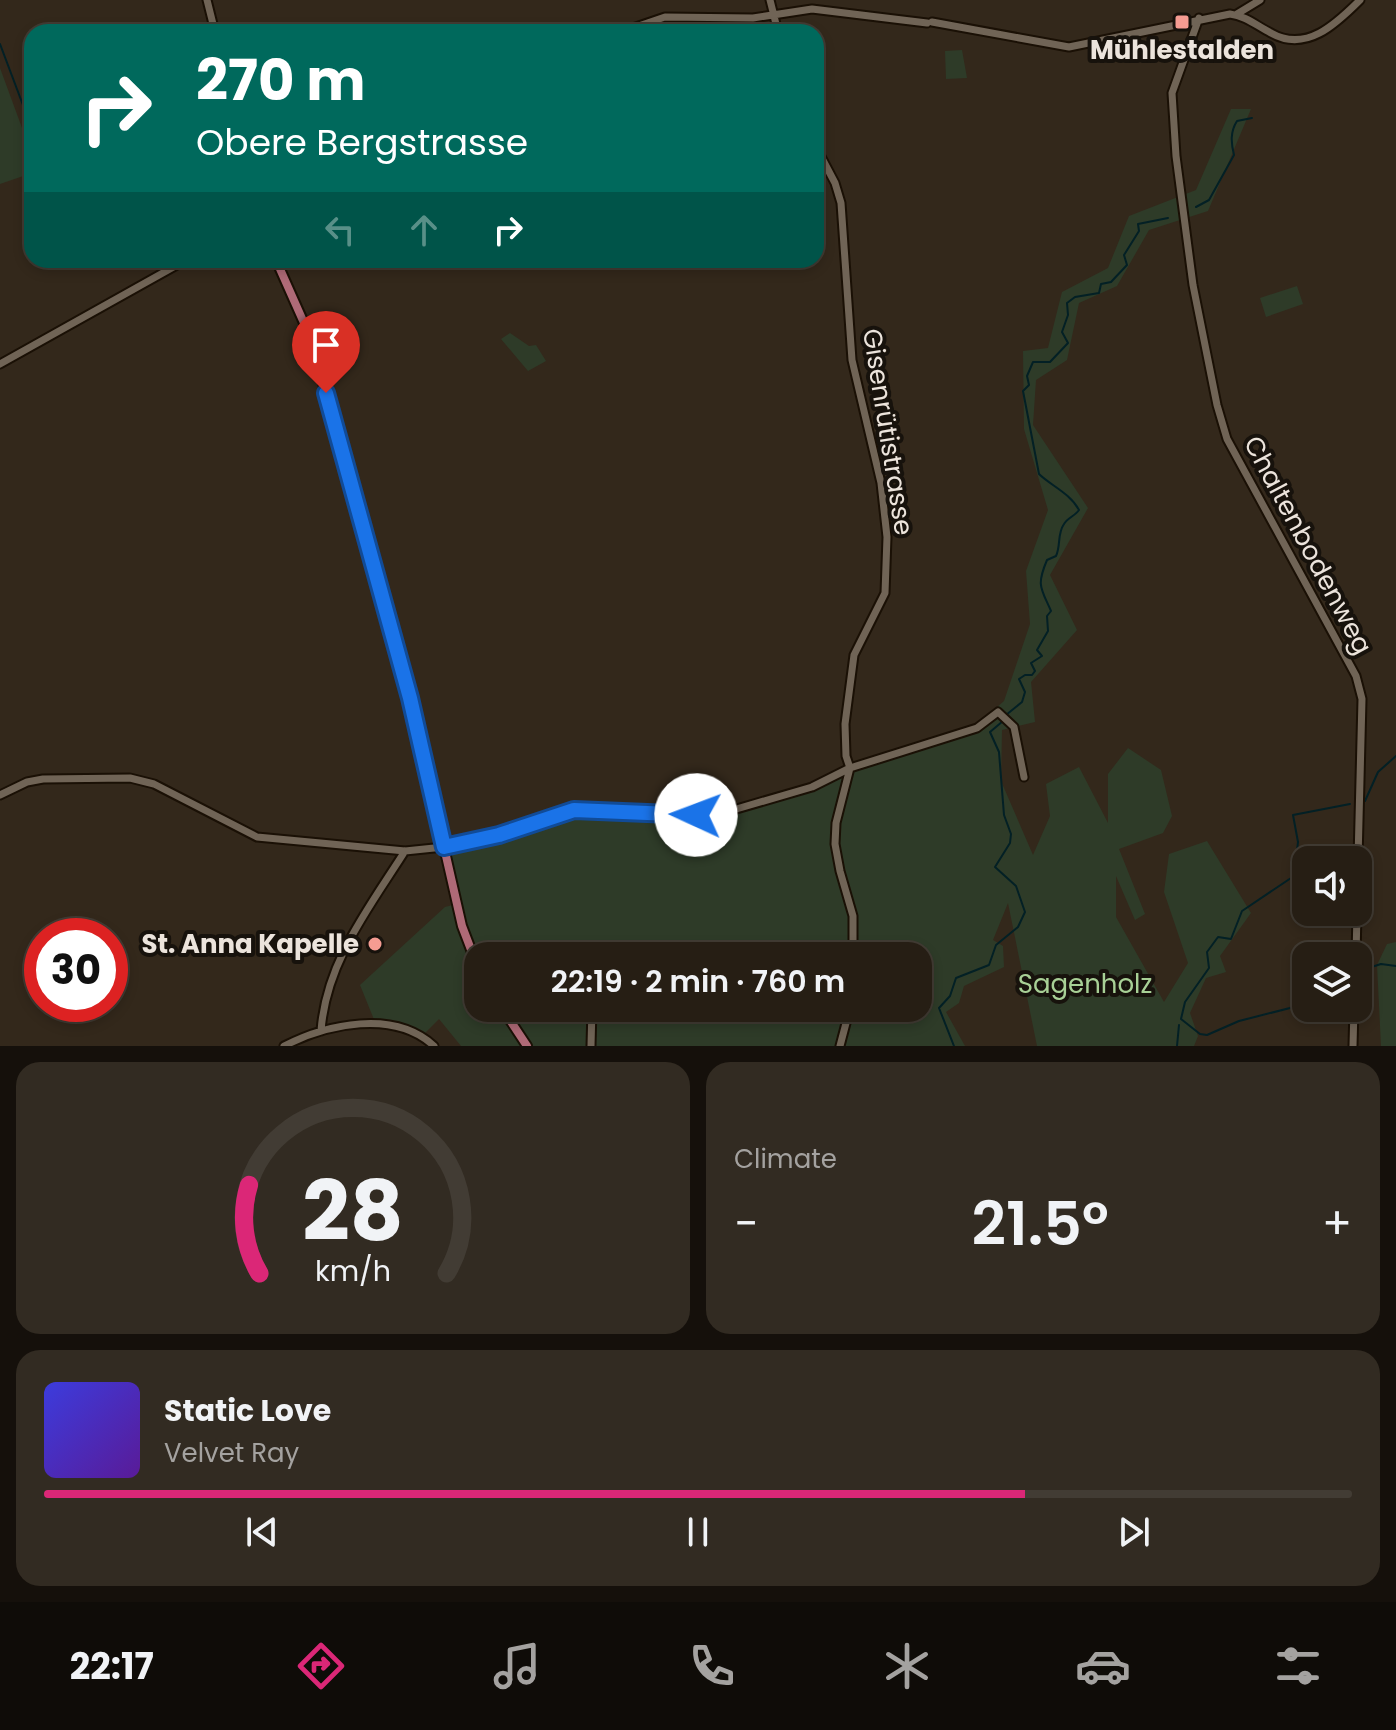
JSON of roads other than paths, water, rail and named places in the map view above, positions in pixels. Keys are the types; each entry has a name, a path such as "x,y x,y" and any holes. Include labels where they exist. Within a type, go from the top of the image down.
{"main road":[{"path":"280,268 304,323 318,365 410,698 468,942"},
{"path":"511,1022 527,1046"}],"street":[{"path":"207,0 213,24"},
{"path":"770,0 775,24"},
{"path":"641,24 671,16 740,19 812,9 929,22 1069,47 1105,42 1199,18 1237,14 1260,0"},
{"path":"1237,14 1278,37 1302,40 1330,27 1360,0"},
{"name":"Chaltenbodenweg","path":"1199,18 1172,93 1176,156 1196,300 1227,439 1356,676 1362,699 1358,846"},
{"name":"Gisenrütistrasse","path":"824,162 841,203 852,360 881,483 887,537 885,593 854,655 845,724 846,756 850,768 836,823 835,844 853,916 853,942"},
{"path":"0,364 172,268"},
{"path":"0,795 27,782 43,779 130,778 154,784 257,837 405,851 444,847 499,835 574,810 696,815 733,810 812,787 850,768 977,728 998,712 1014,727 1024,777"},
{"path":"321,1031 323,1001 339,957 405,851"},
{"path":"591,1046 592,1022"},
{"path":"840,1046 846,1022"},
{"path":"1353,1046 1354,1022"},
{"path":"284,1046 321,1031 361,1023 412,1031 434,1046"}],"waterway":[{"path":"0,44 24,108"},
{"path":"1196,207 1209,200 1234,155 1232,138 1237,121 1252,118"},
{"path":"1006,715 1022,702 1025,692 1019,679 1032,675 1035,671 1031,663 1042,656 1037,650 1048,631 1047,616 1051,611 1042,592 1042,576 1047,560 1056,556 1064,524 1079,510 1065,494 1039,474 1023,391 1029,385 1027,376 1033,362 1050,362 1068,343 1062,332 1068,315 1067,303 1075,297 1099,293 1101,284 1111,282 1127,265 1124,255 1139,231 1138,224 1168,218"},
{"path":"954,1046 939,1008 950,996 956,978 989,965 996,945 1018,927 1025,912 1016,886 995,867 1010,843 1011,834 1004,815 999,752 990,732 1003,721"},
{"path":"1365,801 1378,772 1396,756"},
{"path":"1292,1005 1239,1021 1207,1035 1200,1034 1181,1019 1185,1002 1209,968 1207,952 1218,937 1231,939 1242,911 1294,876 1298,842 1293,815 1350,804"},
{"path":"1372,967 1381,964 1396,966"},
{"path":"1177,1046 1179,1025"}],"place":[{"name":"Mühlestalden","path":"1182,22"},
{"name":"St. Anna Kapelle","path":"375,944"}],"park label":[{"name":"Sagenholz","path":"1085,984"}]}
